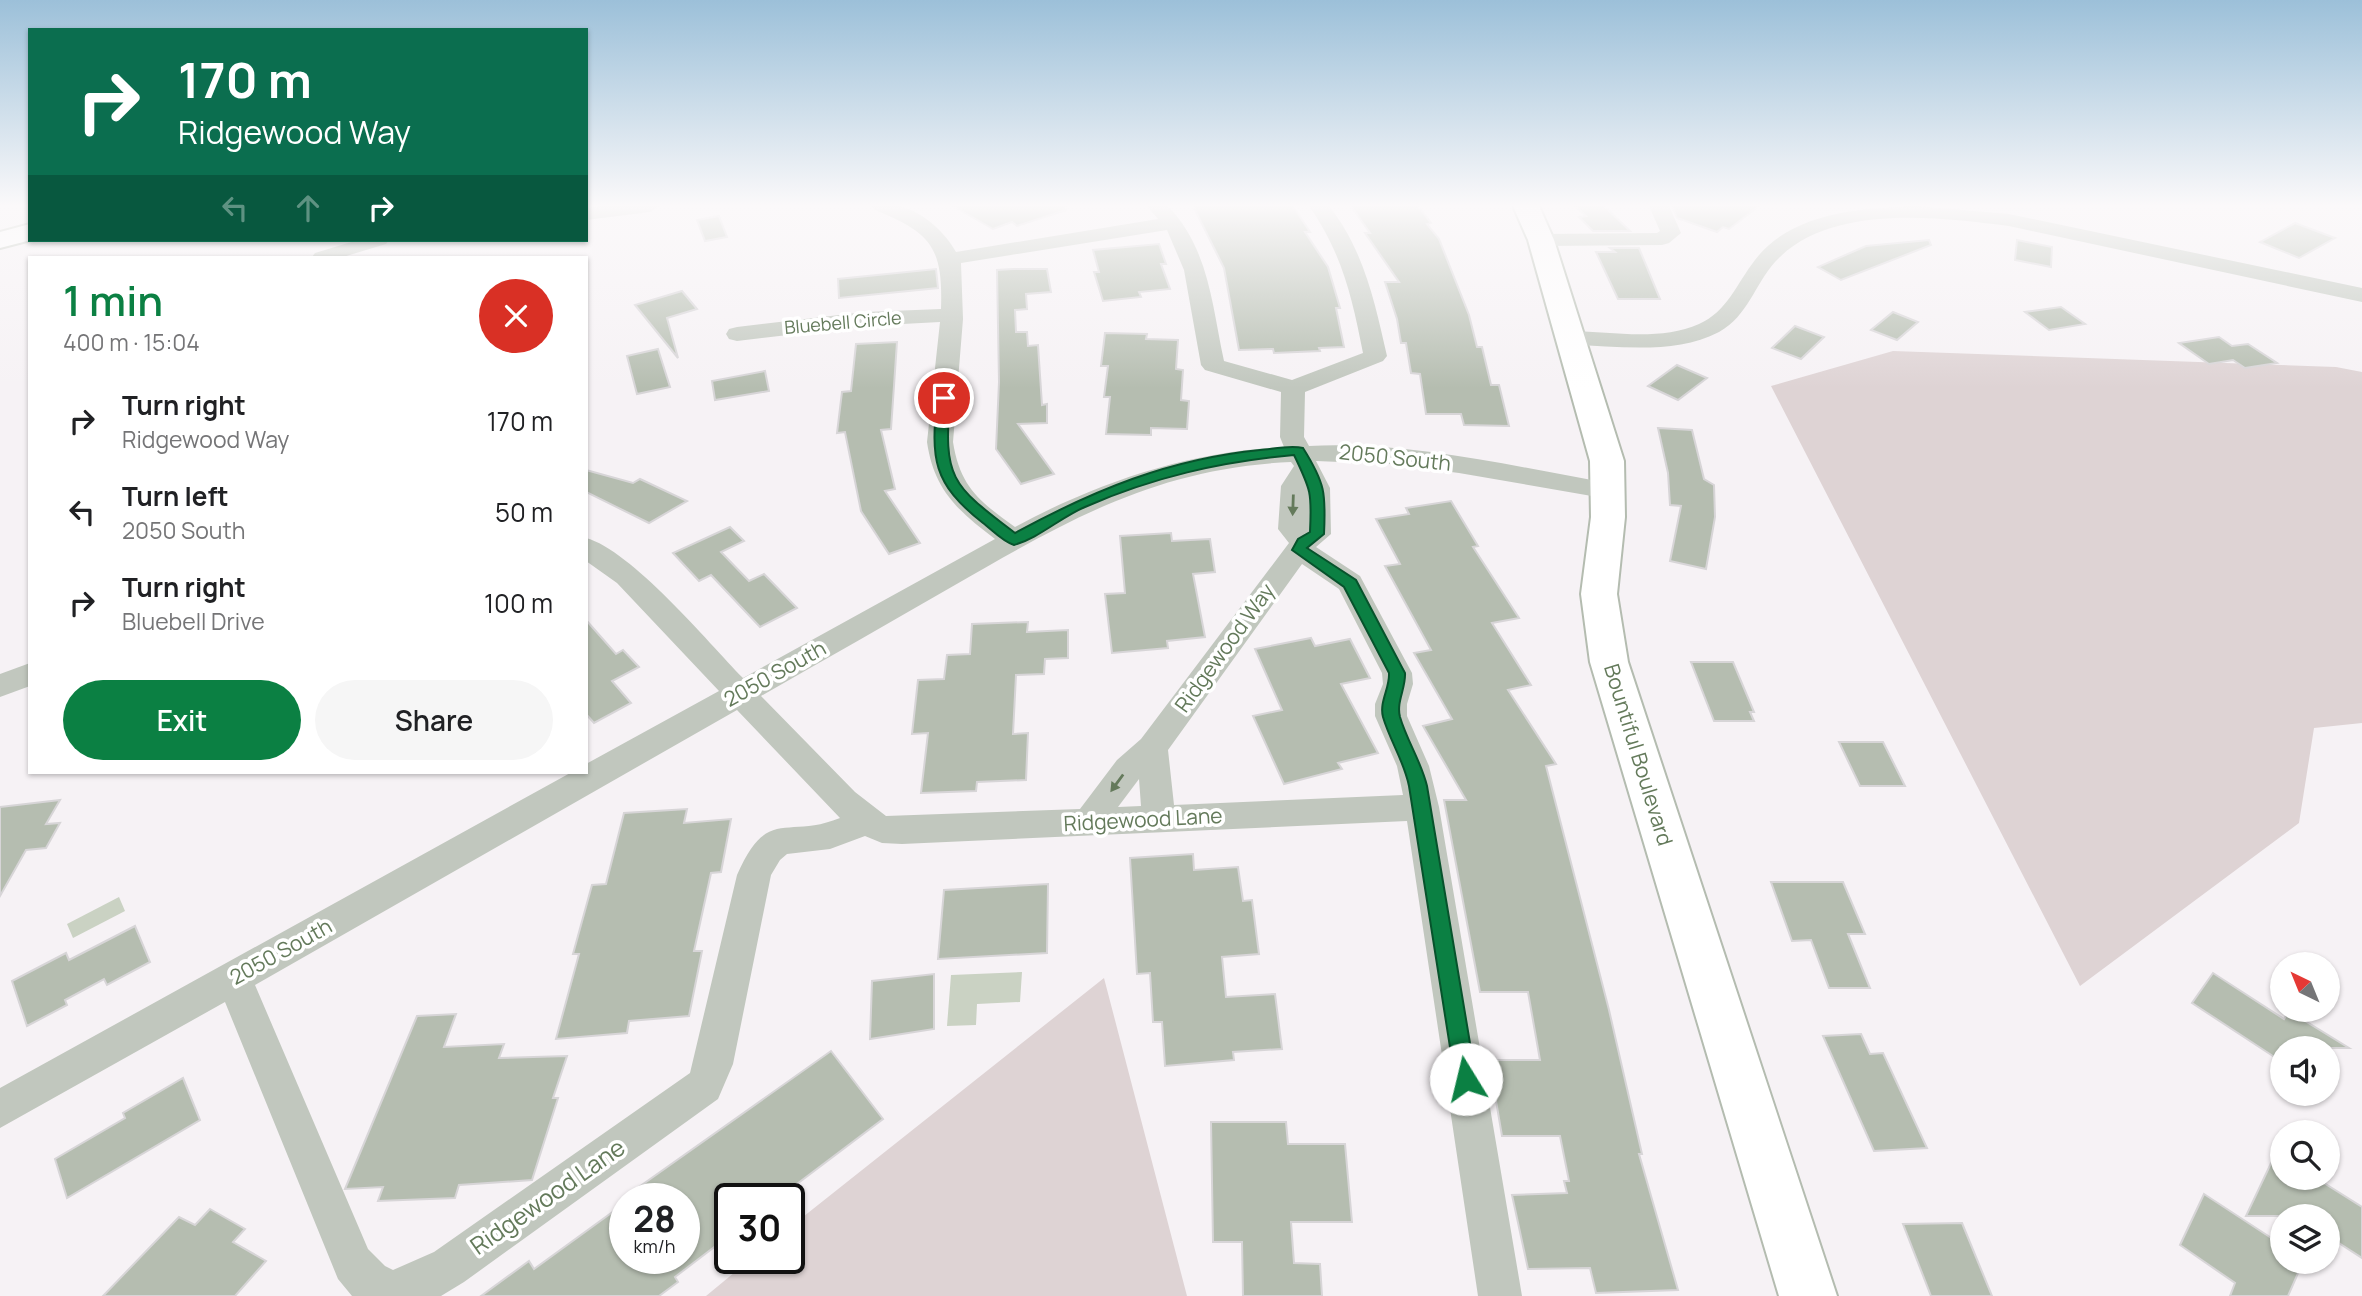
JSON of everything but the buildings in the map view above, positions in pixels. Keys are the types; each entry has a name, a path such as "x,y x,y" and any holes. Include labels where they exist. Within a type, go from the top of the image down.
{"main road":[{"name":"Bountiful Boulevard","path":"1549,266 1602,440 1609,491 1599,594 1608,662 1808,1296"}],"street":[{"path":"951,266 950,315 940,442 945,472 964,501 1014,540"},
{"path":"1192,266 1213,365 1293,388 1375,356 1359,284 1351,266"},
{"path":"1572,338 1658,339 1694,334 1721,322 1730,314 1761,266"},
{"path":"2229,266 2362,295"},
{"name":"Bluebell Circle","path":"737,334 865,319 950,315"},
{"name":"Ridgewood Way","path":"1088,823 1128,769 1152,748 1301,546 1317,534 1317,488 1292,437 1293,388"},
{"name":"2050 South","path":"0,1109 1078,504 1155,474 1232,457 1302,459 1356,452 1417,458 1609,491"},
{"path":"1301,546 1350,583 1397,673 1398,684 1391,704 1391,716 1413,766 1422,807 1500,1296"},
{"name":"Ridgewood Lane","path":"588,548 627,576 843,801 866,821 882,829 902,831 1422,807"},
{"path":"0,686 28,675"},
{"path":"1152,748 1159,820"},
{"name":"Ridgewood Lane","path":"234,979 353,1264 369,1282 392,1293 421,1283 449,1267 704,1086 713,1064 760,859 773,845 793,837 829,835 866,821"}],"shaded area":[{"path":"1893,351 2336,367 2362,372 2362,723 2314,728 2299,823 2080,986 1771,386"},
{"path":"119,897 125,911 73,938 67,924"},
{"path":"1022,972 1020,1002 977,1004 976,1025 947,1026 951,975"},
{"path":"1104,978 1187,1296 706,1296 733,1274 805,1274 805,1215"}],"route":[{"path":"944,398 940,442 945,472 964,501 1014,540 1078,504 1155,474 1232,457 1298,451 1317,488 1318,504 1317,534 1303,542 1299,550 1350,583 1397,673 1398,684 1391,704 1391,716 1413,766 1418,786 1466,1079"}]}
